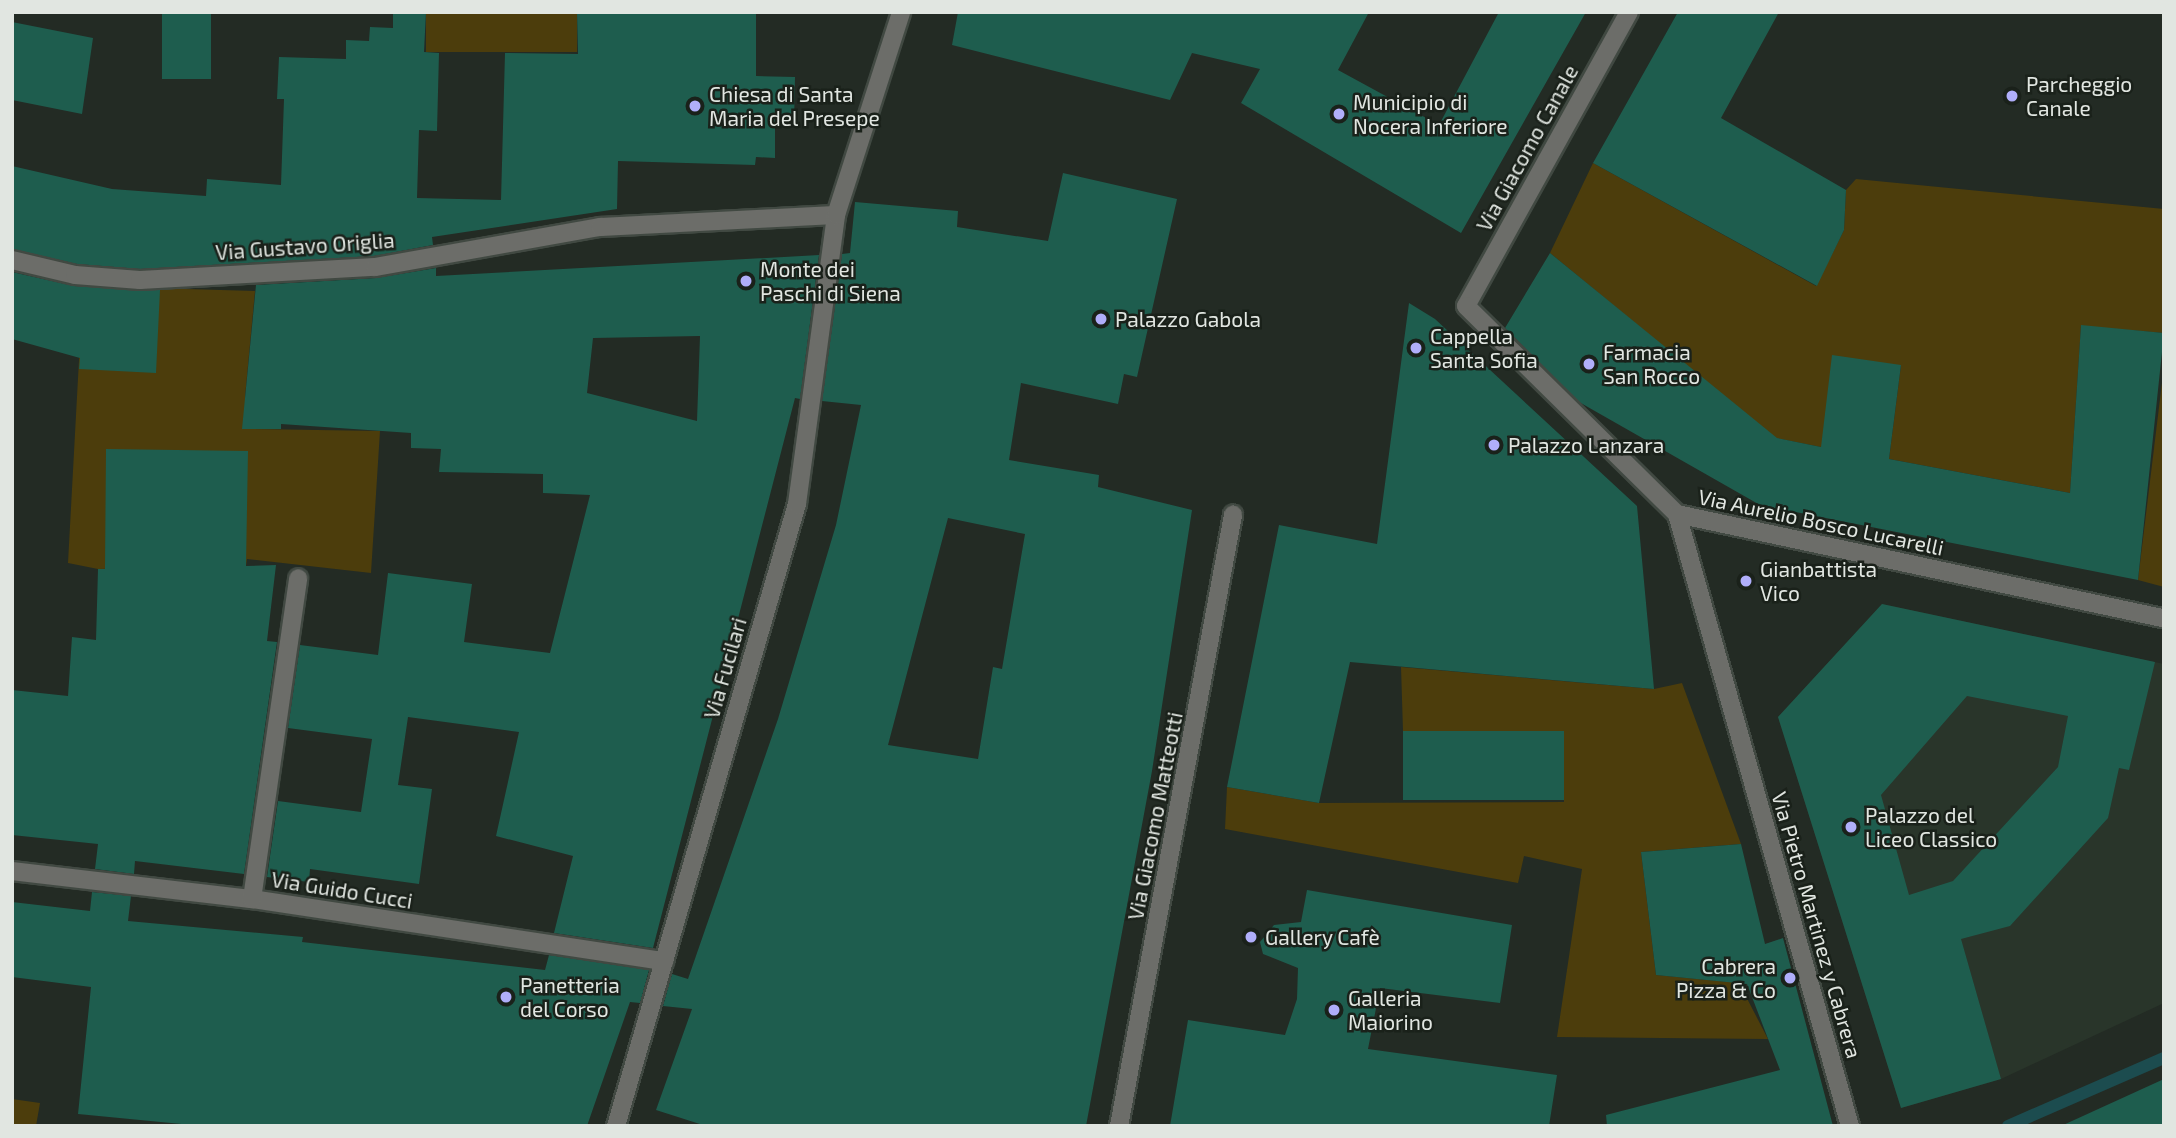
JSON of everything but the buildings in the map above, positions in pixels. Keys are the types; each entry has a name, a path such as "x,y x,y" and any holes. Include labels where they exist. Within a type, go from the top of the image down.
{"street":[{"name":"Via Fucilari","path":"616,1126 797,504 836,215 901,12"},
{"name":"Via Giacomo Canale","path":"1466,306 1629,12"},
{"name":"Via Gustavo Origlia","path":"12,260 75,275 140,280 375,267 600,227 836,215"},
{"name":"Via Aurelio Bosco Lucarelli","path":"1466,306 1677,514 2164,618"},
{"name":"Via Pietro Martinez y Cabrera","path":"1677,514 1850,1126"},
{"name":"Via Giacomo Matteotti","path":"1119,1126 1233,515"},
{"path":"252,900 298,578"},
{"name":"Via Guido Cucci","path":"12,871 252,900 664,961"}],"shaded area":[{"path":"426,12 577,12 577,52 426,52"},
{"path":"1593,163 1816,286 1844,230 1846,190 1856,179 2164,209 2164,333 2081,326 2070,493 1889,459 1901,365 1821,447 1775,438 1550,253"},
{"path":"83,286 255,291 245,397 252,429 380,431 371,573 247,559 246,566 98,569 68,563"},
{"path":"2164,366 2164,587 2138,580"},
{"path":"1882,604 2164,664 2164,1003 2001,1079 1901,1108 1778,717"},
{"path":"1401,667 1654,689 1682,683 1741,844 1641,852 1656,975 1739,983 1768,1039 1557,1037 1582,869 1524,856 1518,883 1225,829 1227,787 1319,803 1564,802 1564,732 1403,731"},
{"path":"12,1099 40,1103 36,1126 12,1126"}],"waterway":[{"path":"2008,1126 2164,1058"}],"place":[{"name":"Parcheggio Canale","path":"2012,96"},
{"name":"Chiesa di Santa Maria del Presepe","path":"695,106"},
{"name":"Municipio di Nocera Inferiore","path":"1339,114"},
{"name":"Monte dei Paschi di Siena","path":"746,281"},
{"name":"Palazzo Gabola","path":"1101,319"},
{"name":"Cappella Santa Sofia","path":"1416,348"},
{"name":"Farmacia San Rocco","path":"1589,364"},
{"name":"Palazzo Lanzara","path":"1494,445"},
{"name":"Gianbattista Vico","path":"1746,581"},
{"name":"Palazzo del Liceo Classico","path":"1851,827"},
{"name":"Gallery Cafè","path":"1251,937"},
{"name":"Cabrera Pizza & Co","path":"1790,978"},
{"name":"Panetteria del Corso","path":"506,997"},
{"name":"Galleria Maiorino","path":"1334,1010"}]}
